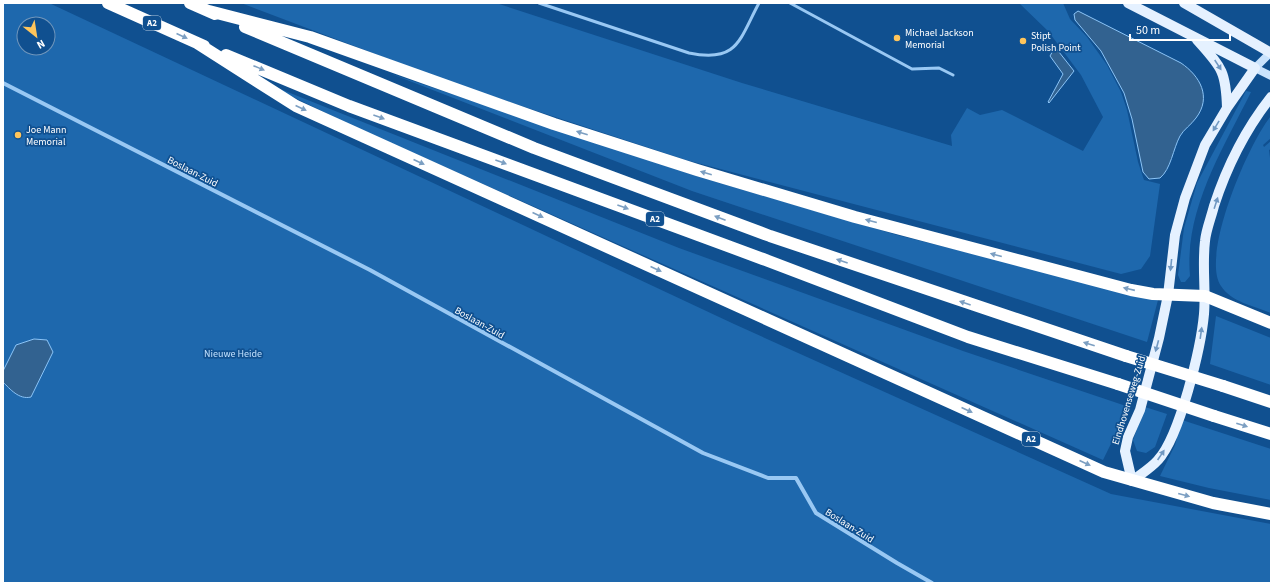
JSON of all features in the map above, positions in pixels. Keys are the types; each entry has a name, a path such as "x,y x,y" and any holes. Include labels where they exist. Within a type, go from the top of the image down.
{"highway":[{"name":"A2","path":"108,3 197,43 349,106 961,334 1271,434"},
{"name":"A2","path":"190,3 534,148 770,236 1126,356 1271,402"},
{"name":"A2","path":"209,11 310,37 547,122 712,175 855,217 1034,266 1131,290 1168,295"},
{"name":"A2","path":"197,43 296,106 1104,472 1213,503 1271,514"},
{"path":"1168,295 1205,296 1271,323"}],"main road":[{"path":"1128,3 1271,76"},
{"path":"1184,3 1271,52 1255,68"},
{"path":"1193,36 1214,60 1224,76 1227,89 1227,108"},
{"name":"Eindhovenseweg-Zuid","path":"1132,481 1125,451 1128,437 1140,410 1159,338 1168,295 1173,250 1184,198 1205,145 1227,108 1255,68"},
{"path":"1132,481 1158,460 1170,443 1199,351 1205,296 1203,269 1205,240 1218,194 1230,164 1253,119 1271,97"}],"street":[{"name":"Boslaan-Zuid","path":"3,84 370,270 703,453 768,478 796,478 816,513 932,583"}],"lane":[{"path":"539,3 689,53 714,56 727,53 737,44 758,3"},
{"path":"790,3 912,69 939,68 953,75"}],"green space":[{"name":"Nieuwe Heide","path":"3,3 49,3 734,324 1111,494 1271,524 1271,583 3,583"},
{"path":"241,3 496,3 742,83 952,146 951,135 967,108 980,115 1002,110 1083,151 1103,117 1081,75 1048,31 1019,3 1063,3 1070,19 1087,37 1107,65 1121,92 1127,110 1138,162 1144,180 1160,184 1150,256 1141,269 1121,274 686,160 452,83"},
{"path":"389,73 696,176 897,235 1158,300 1147,342 692,191"},
{"path":"260,81 679,248 963,351 1129,407 1103,460 353,126"},
{"path":"1246,91 1251,92 1218,158 1199,204 1193,227 1190,251 1190,276 1185,282 1181,282 1178,275 1184,228 1197,183"},
{"path":"1271,116 1271,138 1263,145 1264,147 1271,141 1271,149 1269,150 1271,166 1271,313 1243,303 1231,296 1221,286 1216,271 1217,250 1222,226 1230,200 1251,149"},
{"path":"1216,316 1271,338 1271,385 1210,364"},
{"path":"1145,407 1167,414 1155,447 1146,453 1137,451 1133,440"},
{"path":"1182,420 1271,449 1271,500 1209,488 1160,476 1175,445"}],"shaded area":[{"path":"1078,11 1181,63 1194,74 1202,88 1203,102 1201,110 1183,131 1167,169 1160,178 1149,179 1143,172 1132,119 1124,93 1101,51 1075,20 1074,14"},
{"path":"1055,47 1074,71 1049,103 1048,102 1063,74 1050,56"},
{"path":"34,339 47,340 53,352 31,397 27,398 15,393 3,382 3,371 16,345"}],"place":[{"name":"Michael Jackson Memorial","path":"897,38"},
{"name":"Stipt Polish Point","path":"1023,41"},
{"name":"Joe Mann Memorial","path":"18,135"}]}
